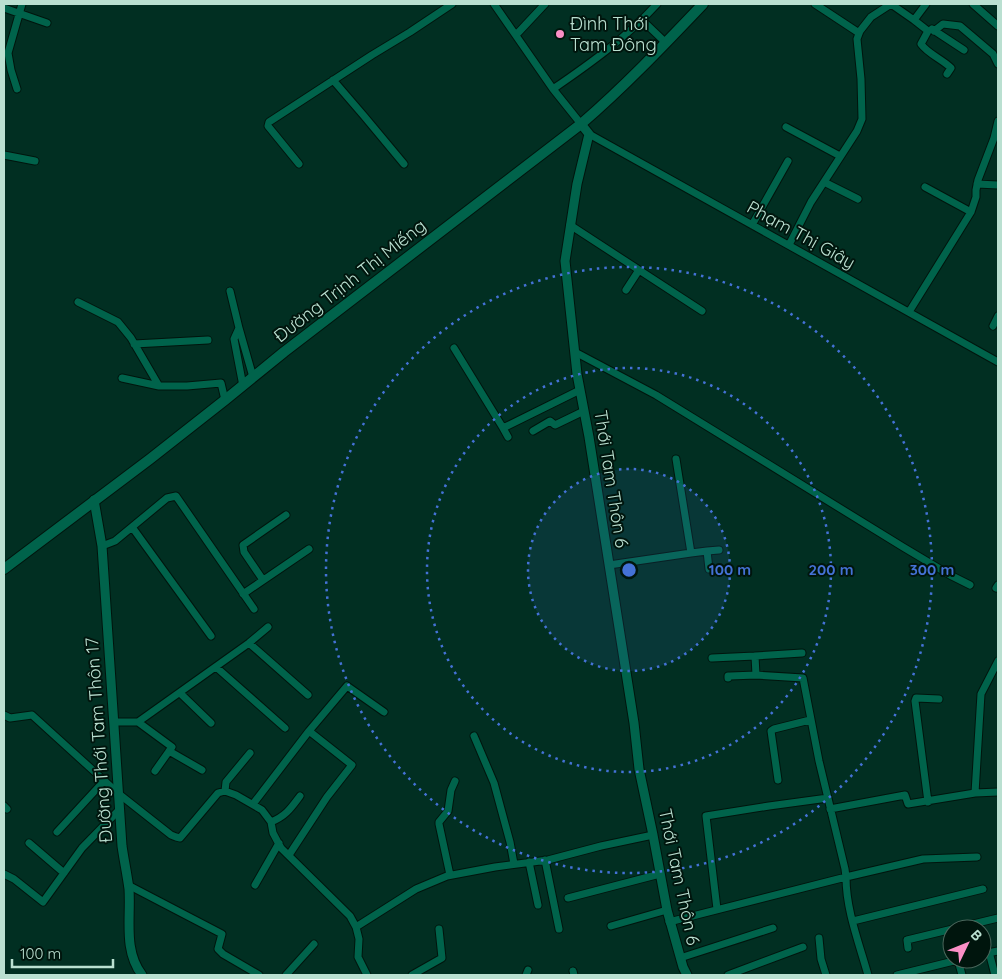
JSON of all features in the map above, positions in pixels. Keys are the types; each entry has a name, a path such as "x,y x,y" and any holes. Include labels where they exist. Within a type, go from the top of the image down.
{"main road":[{"name":"Đường Trịnh Thị Miếng","path":"4,569 581,124 640,70 703,4"}],"street":[{"path":"16,89 8,53 22,4"},
{"path":"299,164 268,126 268,123 452,4"},
{"path":"494,4 554,89 589,134"},
{"path":"516,35 544,4"},
{"path":"554,89 621,39 657,4"},
{"path":"815,4 859,33"},
{"path":"790,245 811,202 857,131 862,119 857,39 859,33 871,17 891,4 931,31 964,50"},
{"path":"914,20 926,4"},
{"path":"973,4 998,26"},
{"path":"4,8 44,22"},
{"path":"642,20 666,42"},
{"path":"947,74 951,68 921,44 931,31 943,24 960,26 992,54 998,64"},
{"path":"333,80 404,164"},
{"path":"909,312 971,212 976,197 977,184 996,138 998,121"},
{"path":"786,127 840,156"},
{"name":"Phạm Thị Giây","path":"589,134 998,362"},
{"name":"Thới Tam Thôn 6","path":"589,134 577,184 565,262 577,374 634,723 639,769 669,922 686,975"},
{"path":"4,155 35,161"},
{"path":"752,225 788,161"},
{"path":"824,182 858,199"},
{"path":"977,184 998,185"},
{"path":"925,187 971,212"},
{"path":"570,225 702,311"},
{"path":"626,290 639,270"},
{"path":"230,292 238,328 254,377"},
{"path":"78,302 118,322 131,338 158,386"},
{"path":"994,326 998,316"},
{"path":"238,328 234,339 243,386"},
{"path":"134,344 208,340"},
{"path":"454,348 508,437"},
{"path":"575,352 656,395 903,547 970,585"},
{"path":"122,378 158,386 221,383 225,400"},
{"path":"504,428 580,390"},
{"path":"533,431 550,421 555,425 558,424 584,410"},
{"path":"676,459 690,553"},
{"path":"102,546 115,541 168,498 176,496 254,609"},
{"name":"Đường Thới Tam Thôn 17","path":"94,500 102,546 122,846 128,885 130,948 137,969 142,975"},
{"path":"263,580 244,552 243,546 286,515"},
{"path":"132,527 211,636"},
{"path":"244,594 309,549"},
{"path":"609,565 719,550"},
{"path":"707,551 709,569"},
{"path":"114,722 138,722 249,643 268,627"},
{"path":"249,643 308,696"},
{"path":"712,658 802,653"},
{"path":"755,656 756,675"},
{"path":"975,793 981,694 998,661"},
{"path":"216,667 285,728"},
{"path":"728,678 729,676 756,675 803,678 810,720 845,869 846,891 868,975"},
{"path":"253,804 347,686 384,712"},
{"path":"180,693 211,722"},
{"path":"928,802 915,701 916,698 939,699"},
{"path":"4,715 10,718 32,715 119,794 176,837 180,838 218,794 225,790"},
{"path":"778,780 771,731 810,720"},
{"path":"138,722 172,747 155,772"},
{"path":"288,855 326,797 352,765 309,732"},
{"path":"474,736 494,784 514,864"},
{"path":"169,751 202,770"},
{"path":"225,790 226,782 250,753"},
{"path":"57,832 104,781"},
{"path":"450,875 439,822 448,811 449,798 455,781"},
{"path":"225,790 262,810 271,822 273,833 279,844 288,855 350,916 356,927 359,939 358,957 367,975"},
{"path":"830,809 905,795 908,804 975,793 998,792"},
{"path":"271,822 288,812 300,796"},
{"path":"716,909 706,816 828,798"},
{"path":"4,874 14,879 43,902 82,848 120,809"},
{"path":"356,927 416,889 450,875 545,860 653,835"},
{"path":"29,843 64,873"},
{"path":"255,885 279,844"},
{"path":"669,922 923,859 977,857"},
{"path":"545,860 559,929"},
{"path":"529,862 538,905"},
{"path":"568,898 660,874"},
{"path":"128,885 222,934 218,950 260,975"},
{"path":"853,921 983,889"},
{"path":"611,926 667,910"},
{"path":"908,948 907,940 998,918"},
{"path":"680,958 773,928"},
{"path":"412,975 442,958 439,930"},
{"path":"819,938 821,959 826,975"},
{"path":"286,975 314,944"},
{"path":"728,975 803,947"},
{"path":"897,975 920,972 942,965"}],"place":[{"name":"Đình Thới Tam Đông","path":"560,34"}]}
